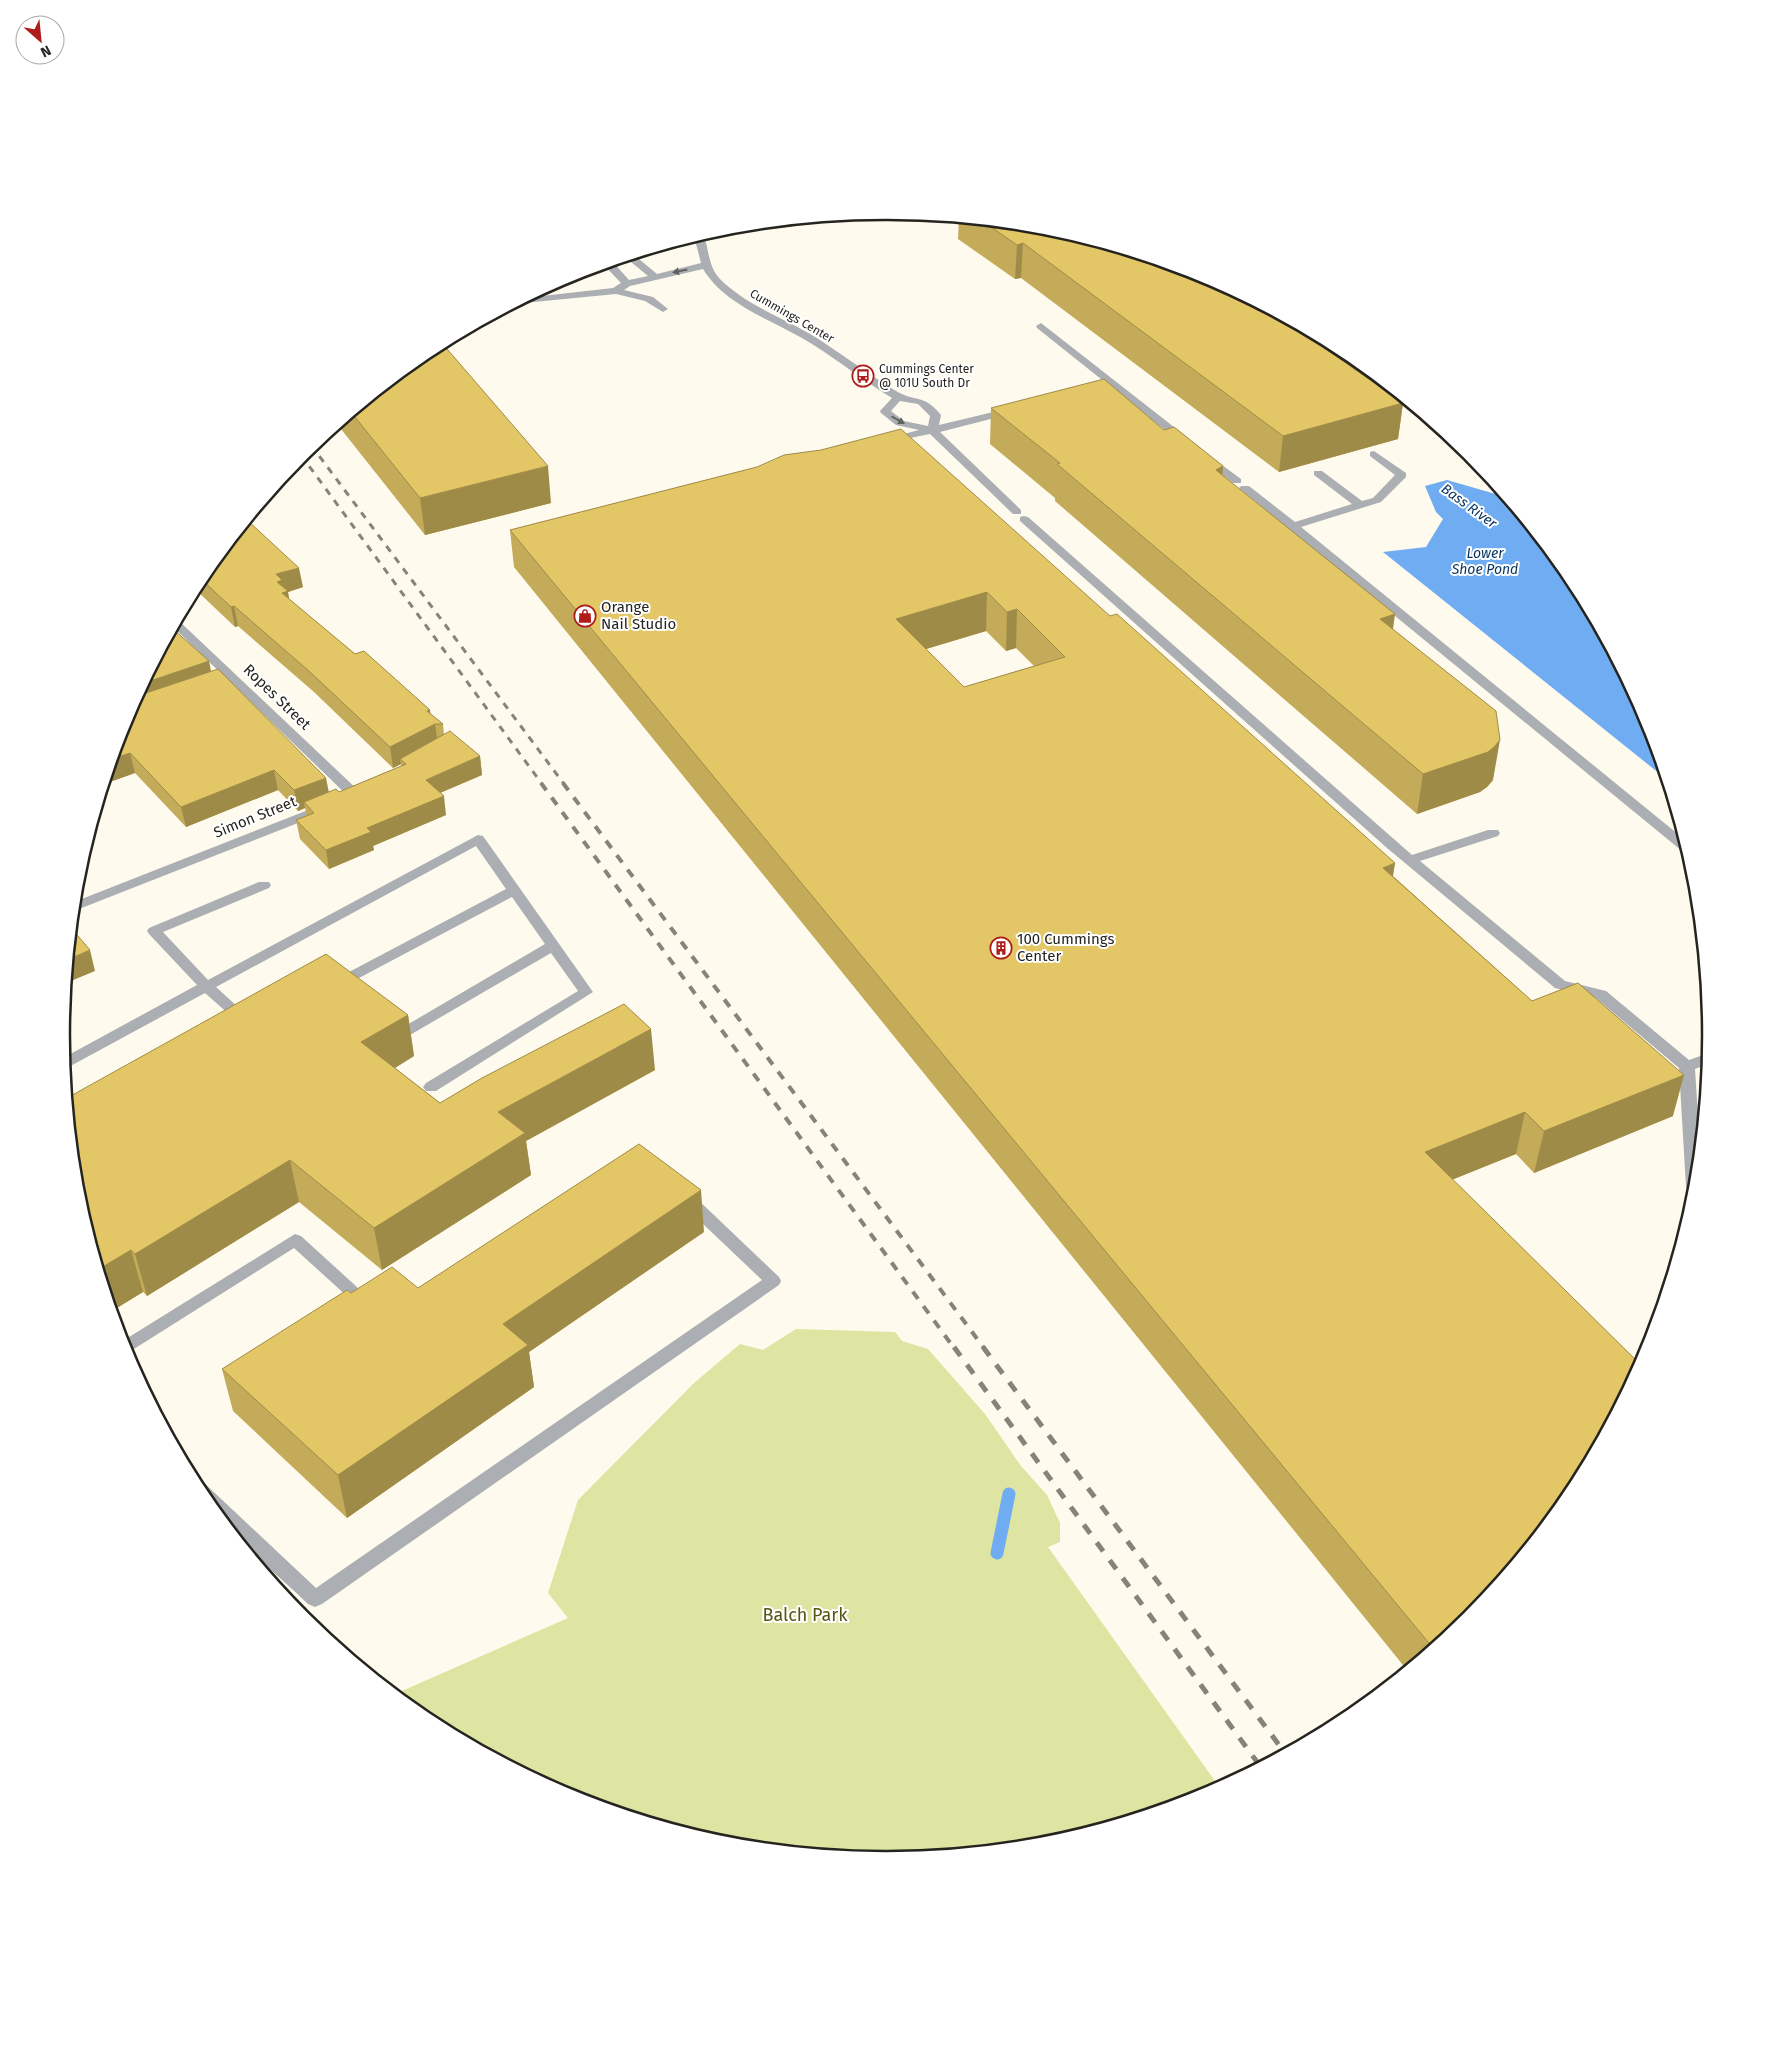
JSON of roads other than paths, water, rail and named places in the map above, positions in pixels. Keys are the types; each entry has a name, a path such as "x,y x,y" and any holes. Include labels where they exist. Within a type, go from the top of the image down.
{"street":[{"name":"Cummings Center","path":"701,241 706,265 716,280 740,300 816,342 856,371 898,397 922,402 936,415 932,430"},
{"path":"634,260 654,276"},
{"path":"616,291 627,284 654,276 706,265"},
{"path":"612,268 627,284"},
{"path":"534,300 616,291 649,299 663,308"},
{"path":"1041,326 1109,386 1241,484 1678,840"},
{"path":"898,397 885,411 900,423 932,430 1020,516 1410,860 1560,985 1601,994 1687,1066 1692,1158"},
{"path":"875,444 1018,409"},
{"path":"1293,526 1377,500 1402,475 1374,454"},
{"path":"1318,473 1360,505"},
{"name":"Ropes Street","path":"179,626 234,679 360,792"},
{"path":"216,685 234,679"},
{"name":"Simon Street","path":"81,903 360,792"},
{"path":"1410,860 1492,833"},
{"path":"71,1060 478,839 586,992 430,1087"},
{"path":"254,1029 206,986 154,931 264,885"},
{"path":"323,992 514,890"},
{"path":"405,1032 553,945"},
{"path":"1687,1066 1701,1061"},
{"path":"227,1516 315,1599 773,1281 679,1192"},
{"path":"131,1344 295,1240 355,1294 393,1291"}],"water":[{"name":"Lower Shoe Pond","path":"1447,480 1498,495 1500,497 1564,582 1593,627 1640,723 1659,773 1383,552 1426,547 1443,519 1436,512 1425,486"}],"waterway":[{"path":"997,1553 1009,1494"}],"railway":[{"path":"316,452 564,784"},
{"path":"306,462 542,784"},
{"path":"541,783 954,1348"},
{"path":"563,783 984,1348"},
{"path":"954,1347 1257,1762"},
{"path":"983,1347 1282,1749"}],"place":[{"name":"Cummings Center @ 101U South Dr","path":"863,376"},
{"name":"Orange Nail Studio","path":"585,616"},
{"name":"100 Cummings Center","path":"1001,948"}],"water label":[{"name":"Bass River","path":"1469,506"}],"park label":[{"name":"Balch Park","path":"805,1615"}]}
